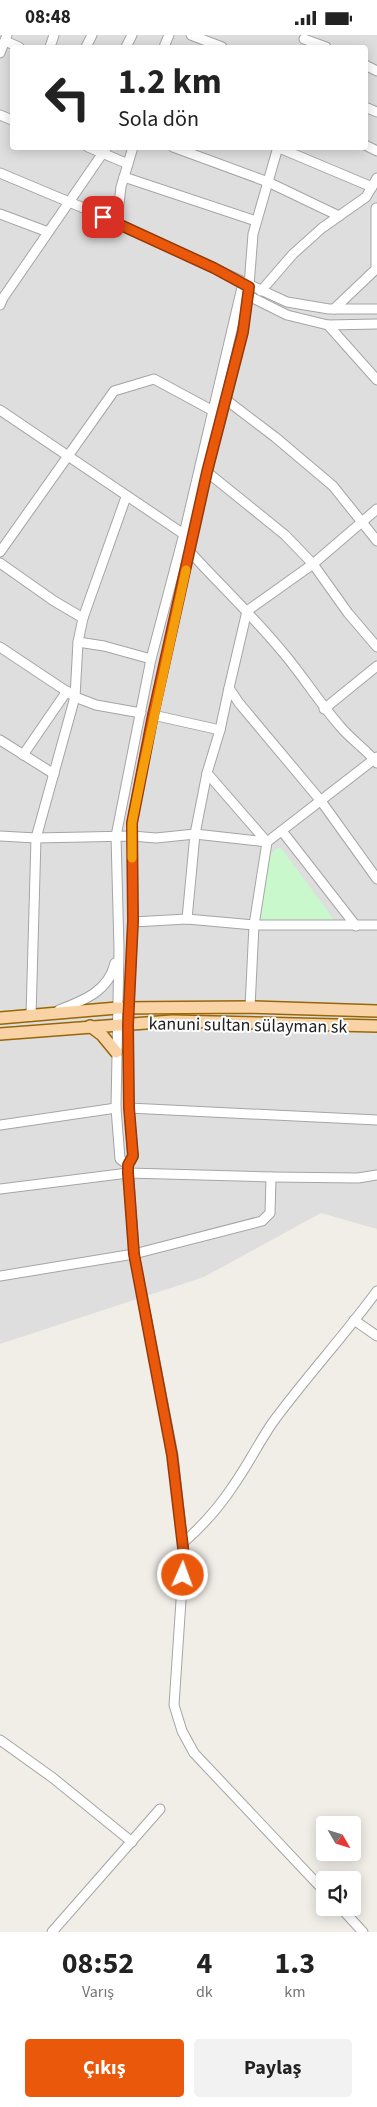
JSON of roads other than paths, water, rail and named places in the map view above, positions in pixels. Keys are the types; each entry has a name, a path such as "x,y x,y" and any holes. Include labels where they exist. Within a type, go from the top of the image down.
{"main road":[{"path":"0,1018 123,1008 250,1007 377,1011"},
{"name":"kanuni sultan sülayman sk","path":"0,1033 172,1021 377,1026"},
{"path":"90,1026 102,1035 116,1052"}],"street":[{"path":"191,35 217,45"},
{"path":"0,53 6,38"},
{"path":"303,40 319,45"},
{"path":"1,300 104,150 128,164"},
{"path":"114,222 132,150"},
{"path":"180,150 268,182 339,217"},
{"path":"276,150 252,234 245,289 243,332 207,472 153,715 132,823 133,921 122,1025 133,1156 128,1169 134,1254 172,1455 184,1556 174,1705 182,1731 194,1753 316,1882"},
{"path":"282,150 372,187"},
{"path":"0,173 114,222 245,289 287,315 328,325 377,325"},
{"path":"124,177 256,221"},
{"path":"261,291 293,253 322,228 363,200 377,178"},
{"path":"334,309 377,269 376,208 363,200"},
{"path":"0,213 48,232"},
{"path":"245,289 261,291 287,302 334,309 377,309"},
{"path":"123,1008 119,949 116,836 151,659 245,289"},
{"path":"328,325 377,380"},
{"path":"0,552 114,391 154,379 222,415"},
{"path":"225,399 275,437 333,486 377,541"},
{"path":"1,413 192,540"},
{"path":"207,472 285,535 313,564 348,613 377,647"},
{"path":"31,1015 36,839 75,697 78,641 83,618 126,497"},
{"path":"187,919 195,834 207,773 220,730 247,611 313,564 377,509"},
{"path":"190,552 247,611 287,657 324,709 343,731 376,760 267,843 254,925 250,1007"},
{"path":"0,563 54,601 83,618"},
{"path":"78,641 151,659"},
{"path":"0,647 75,697 96,705 141,713"},
{"path":"324,709 377,666"},
{"path":"229,688 320,801 377,879"},
{"path":"24,755 67,691"},
{"path":"153,715 220,730"},
{"path":"0,740 54,774"},
{"path":"207,773 267,843"},
{"path":"282,831 356,926"},
{"path":"0,835 36,839 116,836 156,838 195,834 267,843"},
{"path":"133,921 187,919 254,925 377,925"},
{"path":"50,1014 85,1000 100,989 113,972 119,949"},
{"path":"122,1025 116,1052 116,1108 120,1159 128,1169"},
{"path":"362,1026 377,1034"},
{"path":"0,1125 116,1108"},
{"path":"129,1108 377,1120"},
{"path":"0,1189 128,1169 271,1177 358,1178 377,1175"},
{"path":"0,1276 134,1254 262,1221 270,1213 271,1177"},
{"path":"183,1543 195,1532 233,1487 268,1429 300,1386 328,1354 377,1291"},
{"path":"354,1320 377,1336"},
{"path":"0,1740 53,1778 132,1842"},
{"path":"52,1932 160,1809"},
{"path":"348,1916 363,1932"}]}
